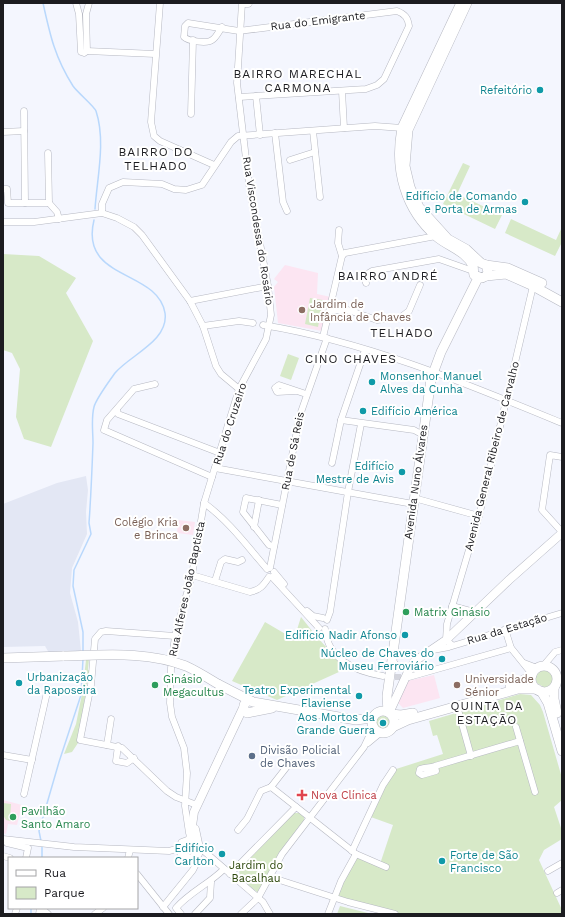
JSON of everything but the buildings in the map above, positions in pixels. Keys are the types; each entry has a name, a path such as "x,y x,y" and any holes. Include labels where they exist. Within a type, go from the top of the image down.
{"main road":[{"path":"461,3 405,129 399,146 399,167 404,189 416,214 436,236 465,255 479,270 503,274 535,283 562,295"},
{"path":"468,3 405,129 405,166 410,187 419,207 440,232 448,239 468,251 479,270"},
{"name":"Avenida Nuno Álvares","path":"393,727 394,720 387,713 387,696 413,501 433,372 479,270"},
{"path":"535,283 562,302"},
{"path":"3,658 122,655 151,657 187,667 231,692 249,707 280,707 356,720 389,732 393,727 408,720 518,689 548,691 556,688"},
{"path":"374,726 387,713 407,714 516,684 536,670 552,667 557,673 554,702 562,730"},
{"path":"536,670 532,683 539,690 550,707 562,751"}],"street":[{"path":"76,3 80,14 81,52 155,54"},
{"path":"87,51 86,14 88,3"},
{"path":"160,3 151,122 154,136 160,141 214,165"},
{"path":"243,6 248,3"},
{"name":"Rua Viscondessa do Rosário","path":"243,6 237,83 249,184 268,286 271,315 266,325"},
{"name":"Rua do Emigrante","path":"193,40 187,40 184,37 186,24 222,27 240,31 397,11 405,15 409,26 384,78 377,85 366,89 342,90"},
{"path":"191,114 193,40 212,41 222,27"},
{"path":"239,97 342,90 344,128"},
{"path":"256,96 260,135"},
{"path":"24,111 25,203"},
{"path":"102,213 106,194 109,188 123,182 162,184 174,189 186,190 202,185 230,142 238,136 384,126 405,129"},
{"path":"3,132 24,131"},
{"path":"313,131 320,197"},
{"path":"275,134 283,202 287,211"},
{"path":"290,160 315,152"},
{"path":"48,153 49,203 57,212 59,219"},
{"path":"3,189 7,189 8,203 49,203"},
{"path":"3,222 59,219 102,213 117,218 134,228 142,235 190,301 204,326 216,366 221,374 239,389"},
{"path":"339,230 338,242 342,256 345,253 436,236"},
{"name":"Rua de Sá Reis","path":"270,573 300,415 325,337 342,256"},
{"path":"366,283 364,276 372,272 433,260 446,260 479,270"},
{"name":"Avenida General Ribeiro de Carvalho","path":"449,642 447,624 479,516 535,283"},
{"path":"330,310 348,310 377,320 402,317 409,311 420,285"},
{"path":"190,301 268,286"},
{"path":"204,326 239,321 253,323"},
{"path":"266,325 325,337 433,372 508,400 562,423"},
{"name":"Rua do Cruzeiro","path":"204,503 239,389 266,339 266,325"},
{"path":"332,463 341,420 365,350"},
{"path":"156,384 134,390 107,420 104,430 212,478"},
{"path":"294,390 306,394"},
{"path":"116,410 118,414 220,453"},
{"path":"341,420 361,424 414,430 423,435"},
{"path":"361,424 348,492 330,612 325,619 318,622 322,628 327,644 338,658 359,670 383,676"},
{"path":"387,713 410,667 420,656 449,642 455,630 561,535 542,510 550,455 562,457"},
{"path":"215,468 348,492 413,501 479,516"},
{"path":"274,546 269,545 243,514 245,500 248,498 282,505"},
{"path":"254,527 259,500"},
{"path":"204,503 231,526 270,573 322,628"},
{"name":"Rua Alferes João Baptista","path":"193,842 189,831 185,801 187,774 184,748 172,717 170,704 171,668 175,636 192,575 204,503"},
{"path":"215,582 221,562 225,560 238,562 242,560"},
{"path":"270,573 313,616 325,619 329,625 322,628"},
{"path":"192,575 250,592 257,591 263,586 270,573"},
{"path":"452,606 474,612"},
{"name":"Rua da Estação","path":"449,642 505,629 562,613"},
{"path":"447,624 455,630"},
{"path":"505,629 511,648 524,663 536,670 555,652 562,650"},
{"path":"175,636 106,631 97,635 95,639 92,685 80,740 118,746 134,758 165,789 176,797 194,804 200,801"},
{"path":"409,677 511,648"},
{"path":"392,660 398,667 410,667"},
{"path":"24,794 48,688"},
{"path":"456,706 471,756"},
{"path":"163,907 193,870 196,864 196,856 199,851 193,842 192,816 236,726 249,707"},
{"path":"107,745 111,719"},
{"path":"241,914 258,898 282,854 364,747 374,726"},
{"path":"516,727 535,792"},
{"path":"435,766 520,741"},
{"path":"118,746 116,761 127,762 134,758"},
{"path":"3,755 32,760"},
{"path":"238,830 247,819 261,791 271,787 289,764"},
{"path":"328,914 383,784 393,770"},
{"path":"271,787 354,852 386,867"},
{"path":"230,874 296,807"},
{"path":"304,813 311,813 315,810"},
{"path":"3,840 85,848 169,851 180,848"},
{"path":"3,840 28,848 26,857"},
{"path":"196,856 191,859 185,858 181,854 180,848 182,843 193,842 258,898 267,907 270,914"},
{"path":"128,857 130,850"},
{"path":"548,871 562,863"},
{"path":"181,914 176,908 188,895 211,882 224,869"},
{"path":"270,877 395,914"},
{"path":"195,914 210,898 211,882"},
{"path":"140,883 169,914"}],"shaded area":[{"name":"Jardim de Infância de Chaves","path":"285,265 318,273 317,294 331,297 322,331 278,323 274,287 278,282 274,279"},
{"path":"86,476 88,490 86,512 87,534 72,568 70,593 78,622 81,651 49,653 45,646 3,647 3,504 57,483"},
{"name":"Colégio Kria e Brinca","path":"178,520 195,522 193,535 177,533"},
{"path":"434,675 440,698 403,708 398,703 407,681"},
{"path":"3,800 22,805 17,825 8,824 6,834 3,833"}],"green space":[{"path":"463,163 470,166 457,194 502,215 495,229 443,204"},
{"path":"511,219 556,240 562,227 562,242 555,256 505,233"},
{"path":"3,254 39,256 76,278 66,293 93,341 51,447 24,439 16,417 20,369 12,353 3,350"},
{"path":"310,298 323,300 318,327 305,324"},
{"path":"288,354 299,358 291,380 280,376"},
{"path":"301,617 318,638 350,667 277,700 232,681 265,622 294,639"},
{"path":"89,659 88,670 91,672 90,677 88,678 78,743 72,752 64,754 76,724 82,694 86,660"},
{"path":"547,669 554,675 554,680 551,685 545,688 537,683 535,677 541,670"},
{"path":"520,694 531,695 540,705 562,778 562,800 554,807 562,831 562,839 544,850 539,860 562,910 562,914 399,914 334,897 355,856 380,864 393,825 368,816 393,770 443,754 437,735 433,736 429,721"},
{"path":"383,716 388,718 390,723 388,728 383,730 378,728 376,723 378,718"},
{"path":"3,803 11,804 10,821 6,820 3,815"},
{"name":"Jardim do Bacalhau","path":"294,813 299,813 304,817 304,822 262,890 257,892 240,878 239,869"},
{"path":"340,906 372,914 337,914"}],"waterway":[{"path":"43,3 57,56 73,86 96,111 99,123 101,147 95,209"},
{"path":"83,652 83,632 73,586 74,570 91,534 89,523 93,411 100,395 115,373 155,340 165,323 165,313 159,299 149,288 108,265 98,254 92,240 94,220"},
{"path":"41,841 39,831 59,762 81,695 83,659"},
{"path":"42,845 42,857"},
{"path":"31,909 31,914"}],"tunnel":[{"path":"386,677 409,677"}],"place":[{"name":"Refeitório","path":"540,90"},
{"name":"Edifício de Comando e Porta de Armas","path":"525,202"},
{"name":"Jardim de Infância de Chaves","path":"302,310"},
{"name":"Monsenhor Manuel Alves da Cunha","path":"372,382"},
{"name":"Edifício América","path":"363,411"},
{"name":"Edifício Mestre de Avis","path":"402,472"},
{"name":"Colégio Kria e Brinca","path":"186,528"},
{"name":"Matrix Ginásio","path":"406,612"},
{"name":"Edificio Nadir Afonso","path":"405,635"},
{"name":"Núcleo de Chaves do Museu Ferroviário","path":"442,659"},
{"name":"Urbanização da Raposeira","path":"19,683"},
{"name":"Ginásio Megacultus","path":"155,685"},
{"name":"Universidade Sénior","path":"457,685"},
{"name":"Teatro Experimental Flaviense","path":"359,696"},
{"name":"Aos Mortos da Grande Guerra","path":"383,723"},
{"name":"Divisão Policial de Chaves","path":"252,756"},
{"name":"Nova Clínica","path":"302,795"},
{"name":"Pavilhão Santo Amaro","path":"13,817"},
{"name":"Edifício Carlton","path":"222,854"},
{"name":"Forte de São Francisco","path":"442,861"}],"district":[{"name":"BAIRRO MARECHAL CARMONA","path":"298,81"},
{"name":"BAIRRO DO TELHADO","path":"156,159"},
{"name":"BAIRRO ANDRÉ","path":"388,276"},
{"name":"TELHADO","path":"402,333"},
{"name":"CINO CHAVES","path":"351,359"},
{"name":"QUINTA DA ESTAÇÃO","path":"487,713"}]}
